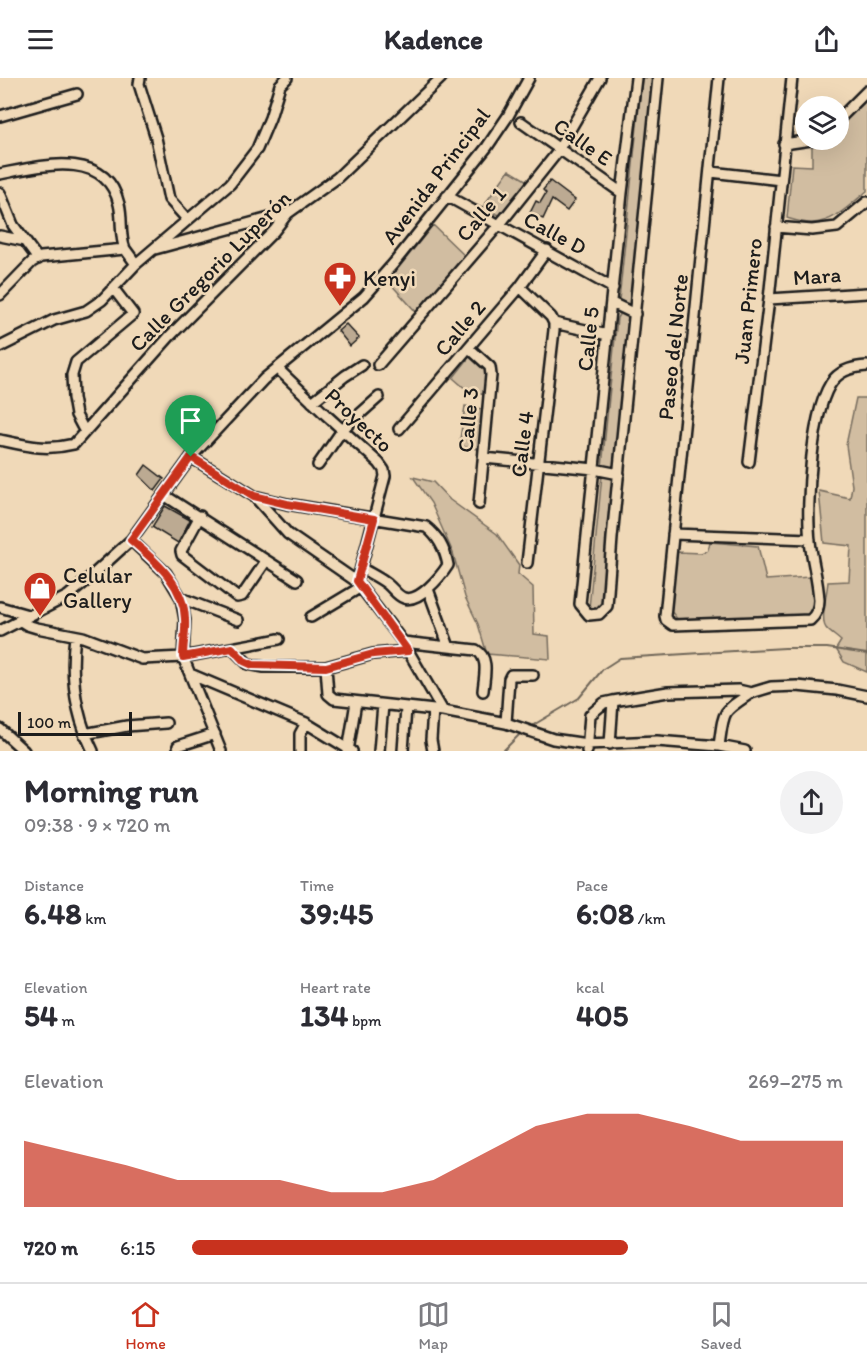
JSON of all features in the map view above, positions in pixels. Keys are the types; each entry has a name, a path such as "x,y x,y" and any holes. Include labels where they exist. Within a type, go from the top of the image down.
{"street":[{"path":"140,78 139,84 156,138 169,198 187,219"},
{"path":"0,347 54,320 86,311 187,219 230,184 257,149 280,85 287,78"},
{"name":"Calle Gregorio Luperón","path":"1,442 56,448 74,444 170,336 274,231 288,213 337,178 441,78"},
{"name":"Avenida Principal","path":"0,631 23,617 68,596 131,540 191,457 264,379 364,297 487,147 508,116 529,78"},
{"name":"Calle 1","path":"378,365 498,225 559,149 600,78"},
{"name":"Calle 5","path":"618,474 607,606 599,614 589,615 580,604 636,78"},
{"path":"484,458 594,469 618,474 657,78"},
{"name":"Paseo del Norte","path":"719,78 666,620 673,625 810,620 818,610 819,602 810,539"},
{"name":"Juan Primero","path":"749,462 792,78"},
{"path":"849,109 867,91"},
{"path":"0,116 77,94"},
{"name":"Calle E","path":"521,122 622,193"},
{"path":"784,144 795,142"},
{"path":"0,174 39,166 64,164 91,169 102,176 114,190 120,205 125,249 136,264"},
{"path":"711,172 780,180"},
{"path":"0,193 13,225 38,259"},
{"name":"Calle D","path":"447,196 613,288"},
{"path":"776,226 812,230 837,227 867,202"},
{"path":"153,250 288,213"},
{"path":"0,236 25,242"},
{"path":"0,295 32,262 38,259 125,249"},
{"name":"Calle 2","path":"399,429 469,348 547,250"},
{"path":"520,286 554,326 608,335"},
{"path":"85,432 76,415 73,398 72,375 76,362 133,315 113,288"},
{"name":"Mara","path":"769,299 867,293"},
{"path":"612,303 635,314"},
{"name":"Calle 4","path":"527,563 554,326"},
{"name":"Calle 3","path":"469,348 490,367 479,504"},
{"path":"312,402 362,365"},
{"path":"673,534 810,539 809,489 818,420 826,392 835,378 851,368 867,366"},
{"name":"Proyecto","path":"277,368 384,470 385,476 359,584"},
{"path":"318,465 343,429 379,397"},
{"path":"191,457 254,496 426,527 437,535 446,554 447,565 438,580 428,589 409,599 403,598 362,568"},
{"path":"164,495 297,579"},
{"path":"254,496 288,534 359,584 403,642 438,711 431,740 433,751"},
{"path":"200,516 181,551 182,555 237,597 243,596 266,561"},
{"path":"131,540 166,573 181,598 185,620 183,657 221,751"},
{"path":"311,617 359,584"},
{"path":"428,589 449,647"},
{"path":"181,598 238,620"},
{"path":"0,607 23,617 27,625 83,637 142,659 183,657 279,639"},
{"path":"75,636 73,659 75,696 84,734 93,751"},
{"path":"403,642 476,650 483,656 483,691"},
{"path":"232,648 244,661 253,665 326,667 373,654 408,651"},
{"path":"326,667 328,694 334,699 438,711 511,725 533,734 587,748 657,741 719,746 745,751"},
{"path":"190,674 306,723 350,751 356,702"},
{"path":"511,725 509,680 511,675 533,675"},
{"path":"719,746 722,720 728,708 751,693 771,687 796,686 867,696"},
{"path":"587,748 590,715 604,703 668,692 738,690 751,693"},
{"path":"613,701 613,746"},
{"path":"379,751 382,705"},
{"path":"403,751 406,708"},
{"path":"84,734 127,726 166,723"},
{"path":"300,751 300,734 306,723"},
{"path":"0,729 17,749"},
{"path":"177,746 215,734"}],"shaded area":[{"path":"642,78 657,78 633,307 619,300"},
{"path":"867,100 867,191 834,217 826,220 807,223 787,218 792,165 812,166 812,150 849,150 849,117"},
{"path":"509,170 529,182 502,216 482,208"},
{"path":"433,225 466,257 418,314 388,281"},
{"path":"620,313 629,316 632,320 619,470 602,467 617,318"},
{"path":"472,354 490,368 488,396 467,390 453,378"},
{"path":"856,398 867,398 867,672 844,662 836,649 841,641 824,624 828,582 849,581 851,546 824,543 819,491 850,498 852,486 846,445"},
{"path":"465,406 488,410 483,450 459,446"},
{"path":"602,475 615,479 601,607 585,610 589,608"},
{"path":"413,477 433,482 450,500 497,534 519,565 518,574 533,587 534,634 549,636 550,659 487,654 478,624 465,597 453,553 431,503"},
{"path":"710,542 758,546 766,580 810,577 816,601 811,614 771,620 678,620 671,611 677,552 701,553 708,550"}],"building":[{"path":"550,181 575,200 567,211 552,200 543,219 530,213 536,201 540,203 546,193 543,190"},
{"path":"346,324 359,338 350,346 338,331"},
{"path":"146,465 164,479 155,491 139,475"},
{"path":"165,506 190,520 178,543 152,527"}],"waterway":[{"path":"530,727 579,698 603,669 620,658 785,648 827,648 867,654"},
{"path":"503,751 522,732"}],"place":[{"name":"Kenyi","path":"340,307"},
{"name":"Celular Gallery","path":"40,617"}],"route":[{"path":"191,457 254,496 374,519 357,581 408,651 373,654 326,667 253,665 244,661 232,648 183,657 185,620 181,598 166,573 131,540 191,457"}]}
